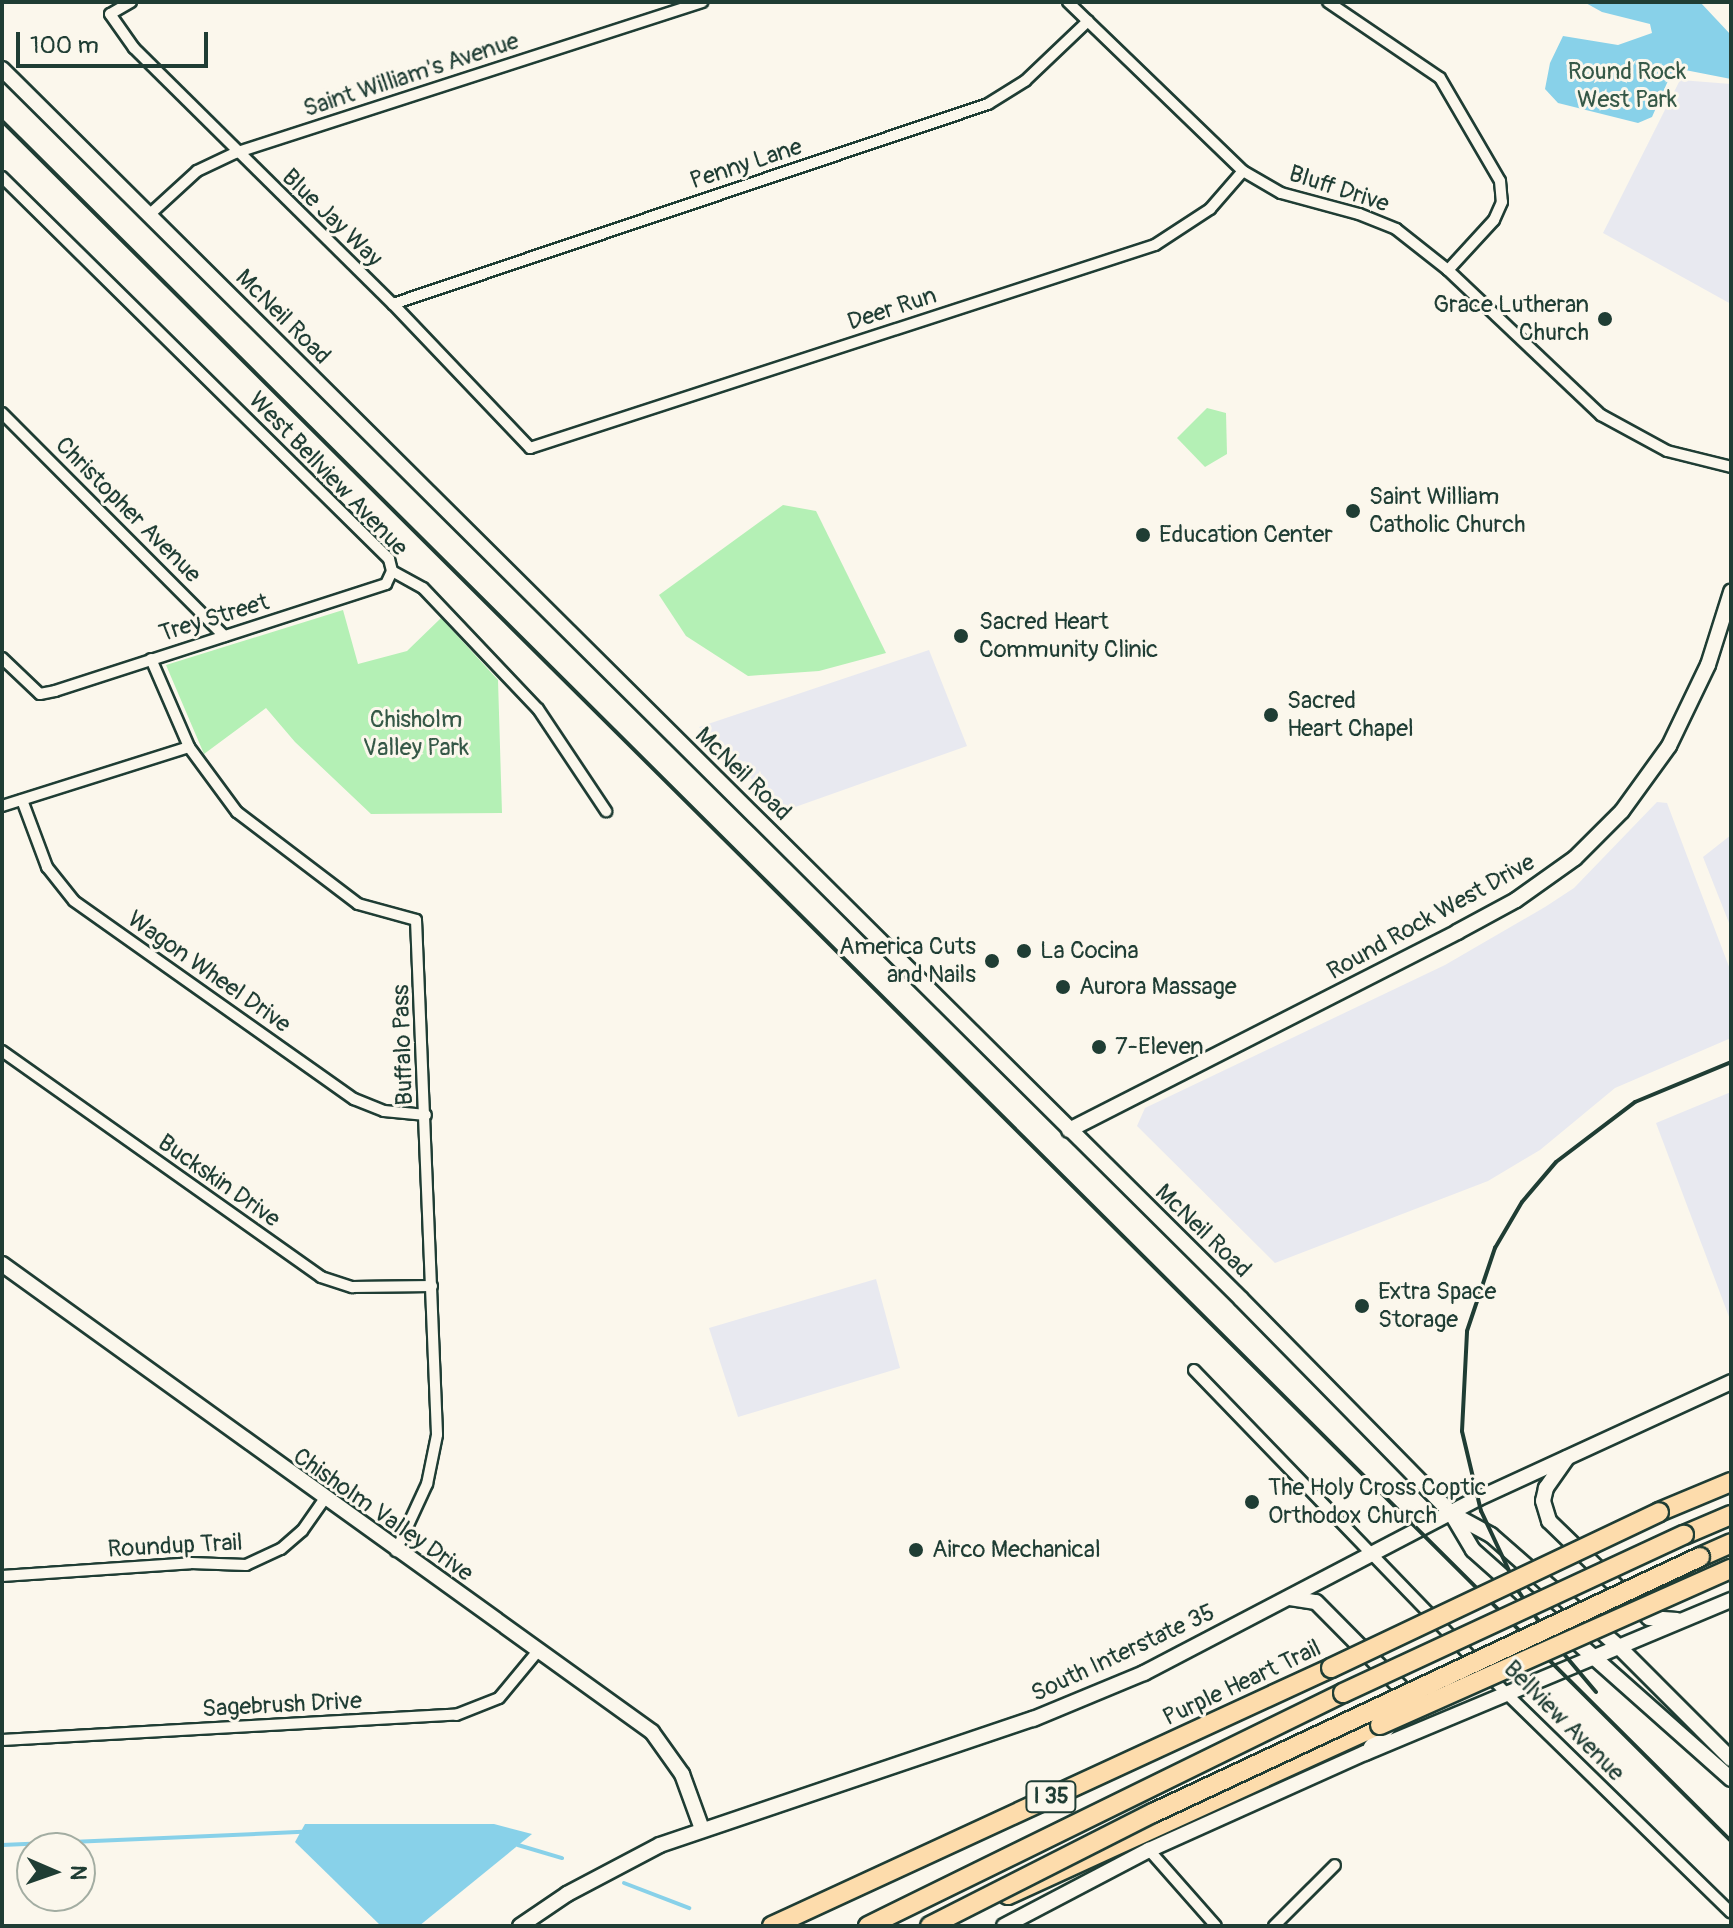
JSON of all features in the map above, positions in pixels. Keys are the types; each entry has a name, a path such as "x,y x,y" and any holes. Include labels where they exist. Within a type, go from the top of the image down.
{"highway":[{"name":"Purple Heart Trail","path":"772,1926 1331,1668 1659,1512 1731,1482"},
{"name":"I 35","path":"868,1926 1343,1693 1731,1515"},
{"path":"929,1926 1153,1813 1731,1543"},
{"path":"929,1926 1019,1890 1731,1569"}],"main road":[{"name":"McNeil Road","path":"2,69 1451,1513 1473,1550 1731,1779"},
{"name":"Round Rock West Drive","path":"1069,1130 1457,932 1526,894 1575,858 1622,811 1669,746 1708,665 1731,592"},
{"name":"Chisholm Valley Drive","path":"2,1264 324,1500 659,1739 682,1774 702,1829"},
{"name":"South Interstate 35","path":"520,1926 580,1887 702,1829 1033,1719 1144,1673 1451,1513 1731,1382"},
{"path":"1570,1455 1546,1488 1543,1501 1549,1521 1649,1618 1685,1619"},
{"name":"McNeil Road","path":"1451,1513 1491,1535 1620,1648 1731,1759"},
{"path":"1288,1598 1316,1602 1400,1687 1402,1711 1365,1753"},
{"path":"1004,1926 1149,1850 1365,1753 1509,1696 1731,1600"}],"street":[{"name":"Blue Jay Way","path":"131,2 110,14 134,48 235,153 393,304 530,448"},
{"name":"Saint William's Avenue","path":"149,215 197,171 235,153 702,2"},
{"name":"Bluff Drive","path":"1068,2 1243,171 1291,197 1378,220 1448,270 1601,415 1667,451 1731,467"},
{"path":"1328,2 1440,78 1500,181 1502,202 1494,220 1448,270"},
{"name":"Penny Lane","path":"393,304 988,104 1025,81 1088,21"},
{"name":"Deer Run","path":"530,448 1155,245 1210,209 1243,171"},
{"name":"West Bellview Avenue","path":"2,177 389,559 392,571 423,588 538,709 606,811"},
{"name":"Christopher Avenue","path":"2,413 224,636"},
{"name":"Trey Street","path":"2,658 40,694 386,584 392,571"},
{"name":"Buffalo Pass","path":"151,659 189,747 237,812 334,887 370,910 416,920 437,1445 427,1484 396,1551"},
{"path":"2,806 189,747"},
{"name":"Wagon Wheel Drive","path":"22,800 47,867 74,901 347,1095 384,1111 426,1115"},
{"name":"Buckskin Drive","path":"2,1051 321,1277 352,1287 432,1286"},
{"name":"Bellview Avenue","path":"1194,1370 1509,1696 1731,1913"},
{"name":"Roundup Trail","path":"2,1576 191,1563 246,1565 281,1549 302,1531 324,1500"},
{"name":"Sagebrush Drive","path":"2,1740 456,1715 499,1698 538,1651"},
{"path":"1149,1850 1216,1926"},
{"path":"1274,1926 1335,1865"}],"shaded area":[{"path":"1680,80 1731,84 1731,304 1603,233"},
{"path":"929,650 967,746 784,811 699,727"},
{"path":"1657,802 1667,803 1731,972 1731,1038 1615,1088 1540,1150 1488,1181 1275,1263 1137,1126 1145,1108 1445,965 1545,907 1574,888"},
{"path":"1731,835 1731,928 1703,857"},
{"path":"1731,1092 1731,1322 1656,1123"},
{"path":"876,1279 900,1368 738,1417 709,1328"}],"green space":[{"path":"1207,408 1226,413 1227,454 1205,467 1177,438"},
{"path":"783,505 816,511 886,653 819,671 748,676 686,636 659,595"},
{"name":"Chisholm Valley Park","path":"343,610 358,664 407,651 441,618 498,680 502,813 371,814 295,742 266,708 204,754 166,665"}],"water":[{"name":"Round Rock West Park","path":"1584,2 1700,2 1731,35 1731,79 1685,70 1671,74 1652,117 1638,123 1558,103 1545,89 1550,63 1563,36 1618,45 1652,33 1650,24 1602,12"},
{"path":"305,1824 494,1824 532,1834 419,1926 381,1926 295,1842"}],"waterway":[{"path":"2,1845 303,1832"},
{"path":"518,1845 562,1858"},
{"path":"624,1883 689,1908"}],"railway":[{"path":"2,121 1731,1841"},
{"path":"1596,1692 1547,1634 1519,1592 1481,1511 1462,1431 1467,1331 1495,1248 1522,1202 1556,1162 1635,1102 1731,1062"}],"place":[{"name":"Grace Lutheran Church","path":"1605,319"},
{"name":"Saint William Catholic Church","path":"1353,511"},
{"name":"Education Center","path":"1143,535"},
{"name":"Sacred Heart Community Clinic","path":"961,636"},
{"name":"Sacred Heart Chapel","path":"1271,715"},
{"name":"La Cocina","path":"1024,951"},
{"name":"America Cuts and Nails","path":"992,961"},
{"name":"Aurora Massage","path":"1063,987"},
{"name":"7-Eleven","path":"1099,1047"},
{"name":"Extra Space Storage","path":"1362,1306"},
{"name":"The Holy Cross Coptic Orthodox Church","path":"1252,1502"},
{"name":"Airco Mechanical","path":"916,1550"}]}
